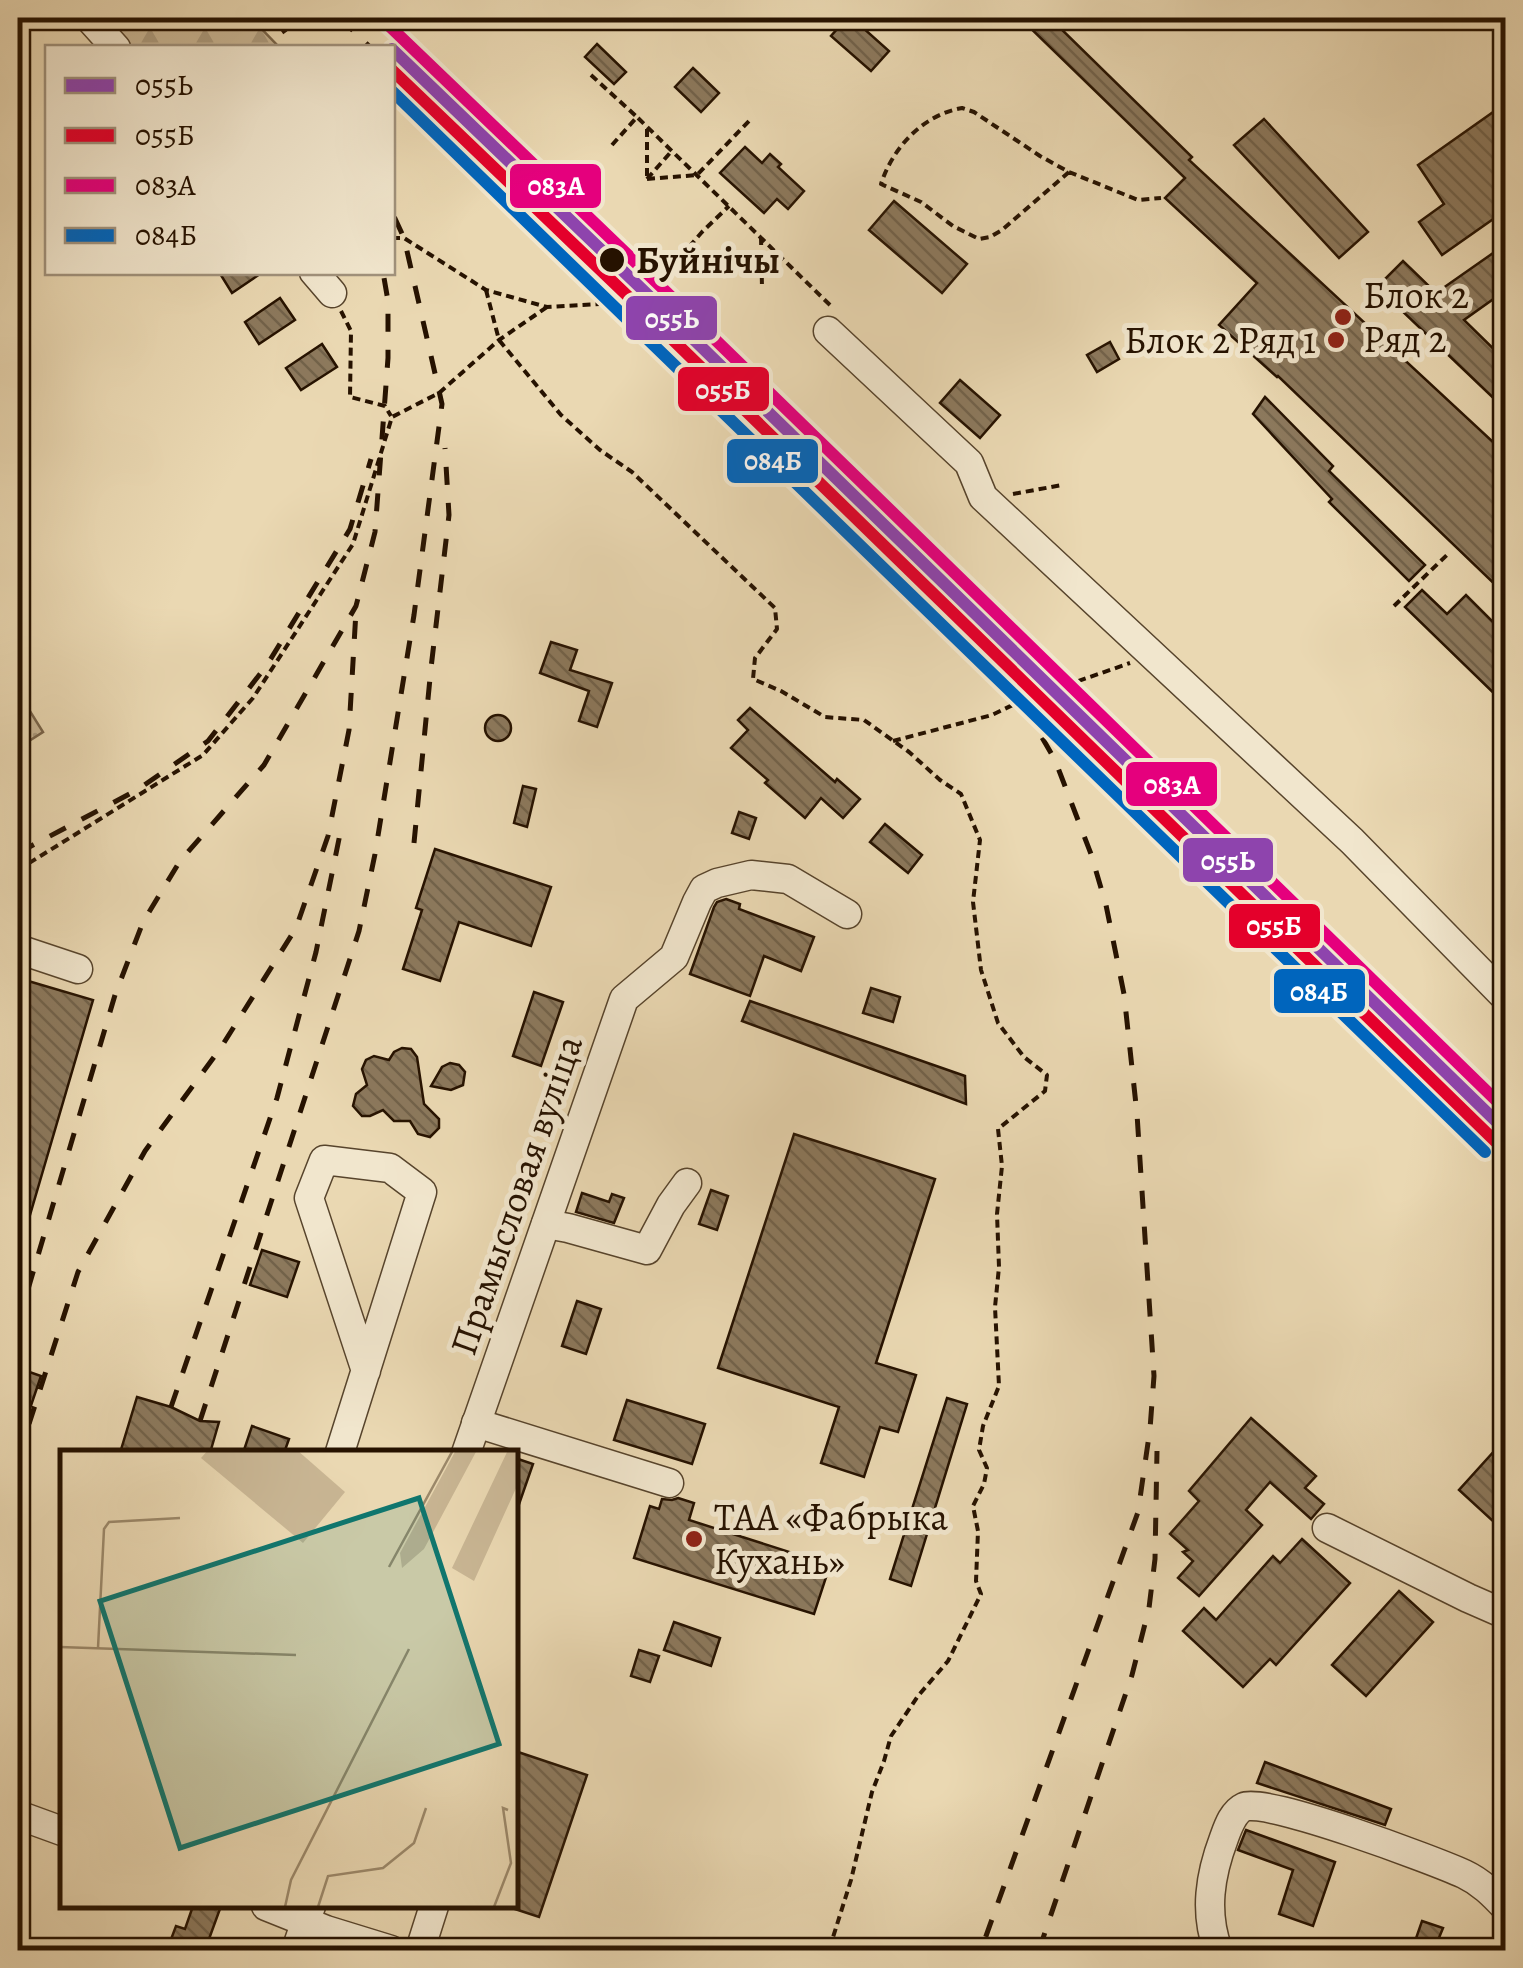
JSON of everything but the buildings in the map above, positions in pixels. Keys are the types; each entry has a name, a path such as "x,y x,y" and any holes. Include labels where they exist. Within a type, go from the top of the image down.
{"street":[{"path":"90,18 113,45"},
{"path":"829,330 969,463 984,497 1352,841 1506,998"},
{"name":"Прамысловая вуліца","path":"467,1450 624,999 674,957 696,902 704,889 716,883 751,875 788,879 847,914"},
{"path":"18,949 78,969"},
{"path":"341,1450 366,1371 422,1192 390,1168 324,1160 309,1198 366,1371"},
{"path":"546,1224 646,1250 670,1204 687,1183"},
{"path":"476,1423 669,1482"},
{"path":"1327,1528 1506,1616"},
{"path":"1218,1950 1210,1915 1214,1865 1234,1814 1253,1805 1420,1856 1466,1875 1506,1908"},
{"path":"18,1815 60,1830"},
{"path":"276,1908 308,1914 391,1950"},
{"path":"420,1950 433,1908"},
{"path":"296,1950 308,1914"}],"path":[{"path":"591,74 761,237 829,330"},
{"path":"1069,172 1002,230 979,239 953,226 921,202 880,184 886,166 924,122 962,108 1069,172 1138,200 1161,198"},
{"path":"612,145 637,118"},
{"path":"648,180 696,174 749,122"},
{"path":"646,127 648,180"},
{"path":"648,180 672,151"},
{"path":"395,238 404,238 486,290 547,307 635,302 730,206"},
{"path":"761,237 762,288"},
{"path":"323,283 351,331 350,397 384,406 392,418"},
{"path":"486,290 500,340 560,415 632,472 775,608 777,629 755,658 753,679 781,690 825,717 864,720 961,794 980,840 972,902 981,970 998,1024 1024,1057 1047,1075 1045,1091 998,1129 1002,1166 994,1308 999,1386 978,1450 987,1468 973,1506 978,1531 976,1581 980,1594 948,1661 891,1736 829,1950"},
{"path":"18,870 203,755 254,698 352,544 392,418 439,393 500,340 547,307"},
{"path":"984,497 1062,485"},
{"path":"1394,606 1449,553"},
{"path":"893,740 992,715 1021,700 1152,656"}],"green space":[{"path":"98,18 251,18 277,45 124,45"},
{"path":"18,692 43,732 18,748"}],"railway":[{"path":"275,18 294,45"},
{"path":"340,18 368,45"},
{"path":"395,71 874,535 1005,673 1055,760 1091,854 1124,994 1137,1114 1154,1376 1150,1429 1138,1512 981,1950"},
{"path":"200,1421 359,931 414,615 442,404 404,238 395,218"},
{"path":"18,1323 115,995 143,922 180,861 264,765 356,606 375,532 388,358 388,301 384,275"},
{"path":"414,843 449,515 445,448"},
{"path":"18,853 137,790 208,741 267,665 350,529 371,459"},
{"path":"18,1458 78,1272 145,1151 220,1049 296,928 328,836 349,730 356,611"},
{"path":"171,1407 277,1098 316,952 340,834"},
{"path":"1039,1950 1132,1675 1149,1608 1155,1559 1157,1451"}],"transit line":[{"name":"083А","path":"381,18 1506,1110"},
{"name":"055Ь","path":"395,52 1506,1131"},
{"name":"055Б","path":"395,73 1496,1142"},
{"name":"084Б","path":"395,94 1485,1152"}],"place":[{"name":"Буйнічы","path":"612,260"},
{"name":"Блок 2 Ряд 2","path":"1343,317"},
{"name":"Блок 2 Ряд 1","path":"1336,340"},
{"name":"ТАА «Фабрыка Кухань»","path":"694,1539"}]}
